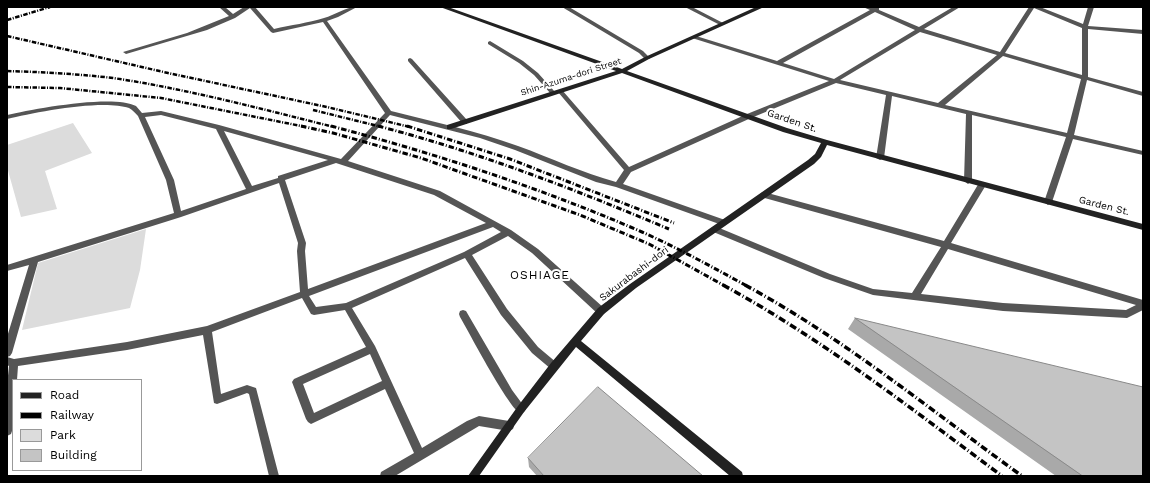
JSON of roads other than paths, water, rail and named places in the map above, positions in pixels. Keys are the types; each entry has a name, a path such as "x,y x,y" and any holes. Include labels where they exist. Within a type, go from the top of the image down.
{"street":[{"path":"222,7 233,17"},
{"path":"126,52 214,25 233,17 248,7"},
{"path":"252,7 273,31 324,20 354,7"},
{"name":"Garden St.","path":"443,7 825,142 880,158 1143,227"},
{"path":"565,7 641,52 647,58"},
{"path":"688,7 722,24"},
{"name":"Shin-Azuma-dori Street","path":"449,127 623,71 694,36 761,7"},
{"path":"866,7 877,8 920,29 950,40 1143,94"},
{"path":"618,185 628,170 749,116 834,81 958,7"},
{"path":"940,105 1002,54 1033,7 1085,27 1143,32"},
{"path":"1048,202 1070,136 1084,77 1085,27 1091,7"},
{"path":"778,63 877,8"},
{"path":"324,20 389,113 449,127 517,148 599,180 618,185 722,222"},
{"path":"694,36 834,81 1143,153"},
{"path":"490,43 521,62 536,74 553,93"},
{"path":"410,60 465,122"},
{"path":"560,91 628,170"},
{"path":"880,158 889,93"},
{"path":"7,117 24,112 105,104 121,104 133,107 141,116 170,180 178,215"},
{"path":"968,181 969,112"},
{"path":"141,116 161,113 218,127 340,161 437,193 508,232 535,251 602,311"},
{"path":"7,268 178,215 281,178 340,161 389,113"},
{"path":"218,127 250,188"},
{"name":"Sakurabashi-dori","path":"473,476 554,366 602,311 633,286 722,222 811,162 818,155 825,142"},
{"path":"281,178 302,243 301,250 304,294 314,311 347,306 467,254 508,232"},
{"path":"915,296 982,185"},
{"path":"764,195 946,245 1143,305"},
{"path":"7,431 10,362 127,346 207,330 492,224"},
{"path":"714,228 827,276 873,292 1003,307 1127,314 1143,305"},
{"path":"467,254 504,312 535,350 554,366"},
{"path":"7,353 34,260"},
{"path":"347,306 372,349 420,455"},
{"path":"463,314 509,393 521,409"},
{"path":"207,330 217,400 247,389 253,391 274,476"},
{"path":"575,341 738,476"},
{"path":"372,349 297,382 311,419 388,383"},
{"path":"385,476 471,424 479,421 509,426"}],"railway":[{"path":"7,20 50,7"},
{"path":"7,36 168,73 327,107 410,127"},
{"path":"7,71 87,75 113,78 224,100 334,127"},
{"path":"7,87 60,88 161,98 301,126"},
{"path":"313,110 379,126"},
{"path":"301,126 306,127"},
{"path":"301,126 333,133 421,158 580,215 649,244 725,286"},
{"path":"331,126 449,160 566,201 655,238 747,286"},
{"path":"379,126 489,159 598,200 669,229"},
{"path":"407,126 510,159 674,223"},
{"path":"723,285 760,306 831,351 1002,476"},
{"path":"745,285 817,328 852,352 1022,476"}],"district":[{"name":"OSHIAGE","path":"540,275"}]}
